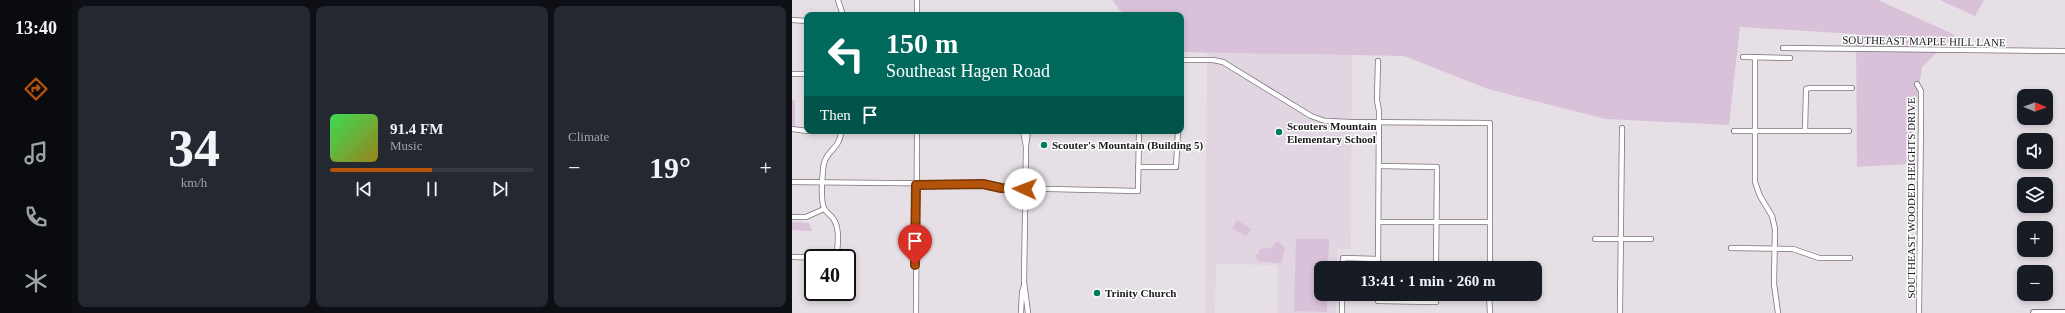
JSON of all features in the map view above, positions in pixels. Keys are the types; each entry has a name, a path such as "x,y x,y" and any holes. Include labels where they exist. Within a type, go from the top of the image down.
{"main road":[{"path":"2034,313 2065,313"}],"street":[{"path":"838,0 841,12"},
{"path":"917,0 917,12"},
{"path":"792,20 804,21"},
{"name":"SOUTHEAST MAPLE HILL LANE","path":"1783,48 2065,52"},
{"path":"1743,57 1790,58"},
{"path":"1755,57 1755,182 1760,196 1772,216 1775,230 1774,284 1778,313"},
{"path":"1184,60 1213,60 1223,62 1311,116 1319,119 1379,122 1490,124 1490,261"},
{"path":"1343,261 1343,258 1378,259 1378,61"},
{"path":"792,74 804,74"},
{"name":"SOUTHEAST WOODED HEIGHTS DRIVE","path":"1917,84 1921,91 1919,313"},
{"path":"1805,130 1806,89 1852,88"},
{"path":"1620,313 1622,128"},
{"path":"792,129 804,131"},
{"path":"1734,131 1850,131"},
{"path":"792,257 826,258 835,256 837,249 837,226 832,217 824,209 822,183 824,159 838,144 841,134"},
{"path":"916,313 917,134"},
{"path":"1024,134 1026,146"},
{"path":"1028,134 1026,146 1024,286 1028,313"},
{"path":"792,182 916,185 983,184 1001,188 1138,191 1139,134"},
{"path":"1138,167 1176,167 1178,134"},
{"path":"1379,166 1437,167 1436,261"},
{"path":"792,217 806,217 824,209"},
{"path":"1379,222 1490,222"},
{"path":"1595,239 1651,239"},
{"path":"1731,248 1796,249 1819,258 1850,258"},
{"path":"1021,313 1022,292 1024,286"},
{"path":"1342,301 1342,313"},
{"path":"1378,301 1436,301"},
{"path":"1490,301 1490,313"}],"shaded area":[{"path":"1112,0 1878,0 1955,35 1922,67 1907,164 1857,167 1856,34 1740,27 1729,125 1606,119 1488,89 1404,56 1184,52 1184,12 1122,12"},
{"path":"1940,0 1984,0 1975,16"},
{"name":"Scouters Mountain Elementary School","path":"1207,52 1352,55 1351,249 1337,249 1337,261 1314,261 1314,301 1336,301 1336,313 1277,313 1278,265 1216,264 1215,313 1205,313"},
{"path":"792,100 795,101 795,126 792,125"},
{"path":"1237,220 1251,229 1246,236 1232,228"},
{"path":"792,222 809,223 812,231 792,230"},
{"path":"1296,239 1329,239 1328,261 1314,261 1314,301 1327,301 1327,312 1294,311"},
{"path":"1277,241 1285,248 1282,261 1279,263 1258,261 1256,256 1260,249 1271,248"}],"place":[{"name":"Scouters Mountain Elementary School","path":"1279,132"},
{"name":"Scouter's Mountain (Building 5)","path":"1044,145"},
{"name":"Trinity Church","path":"1097,293"}],"route":[{"path":"915,265 916,185 983,184 1001,188 1025,189"}]}
